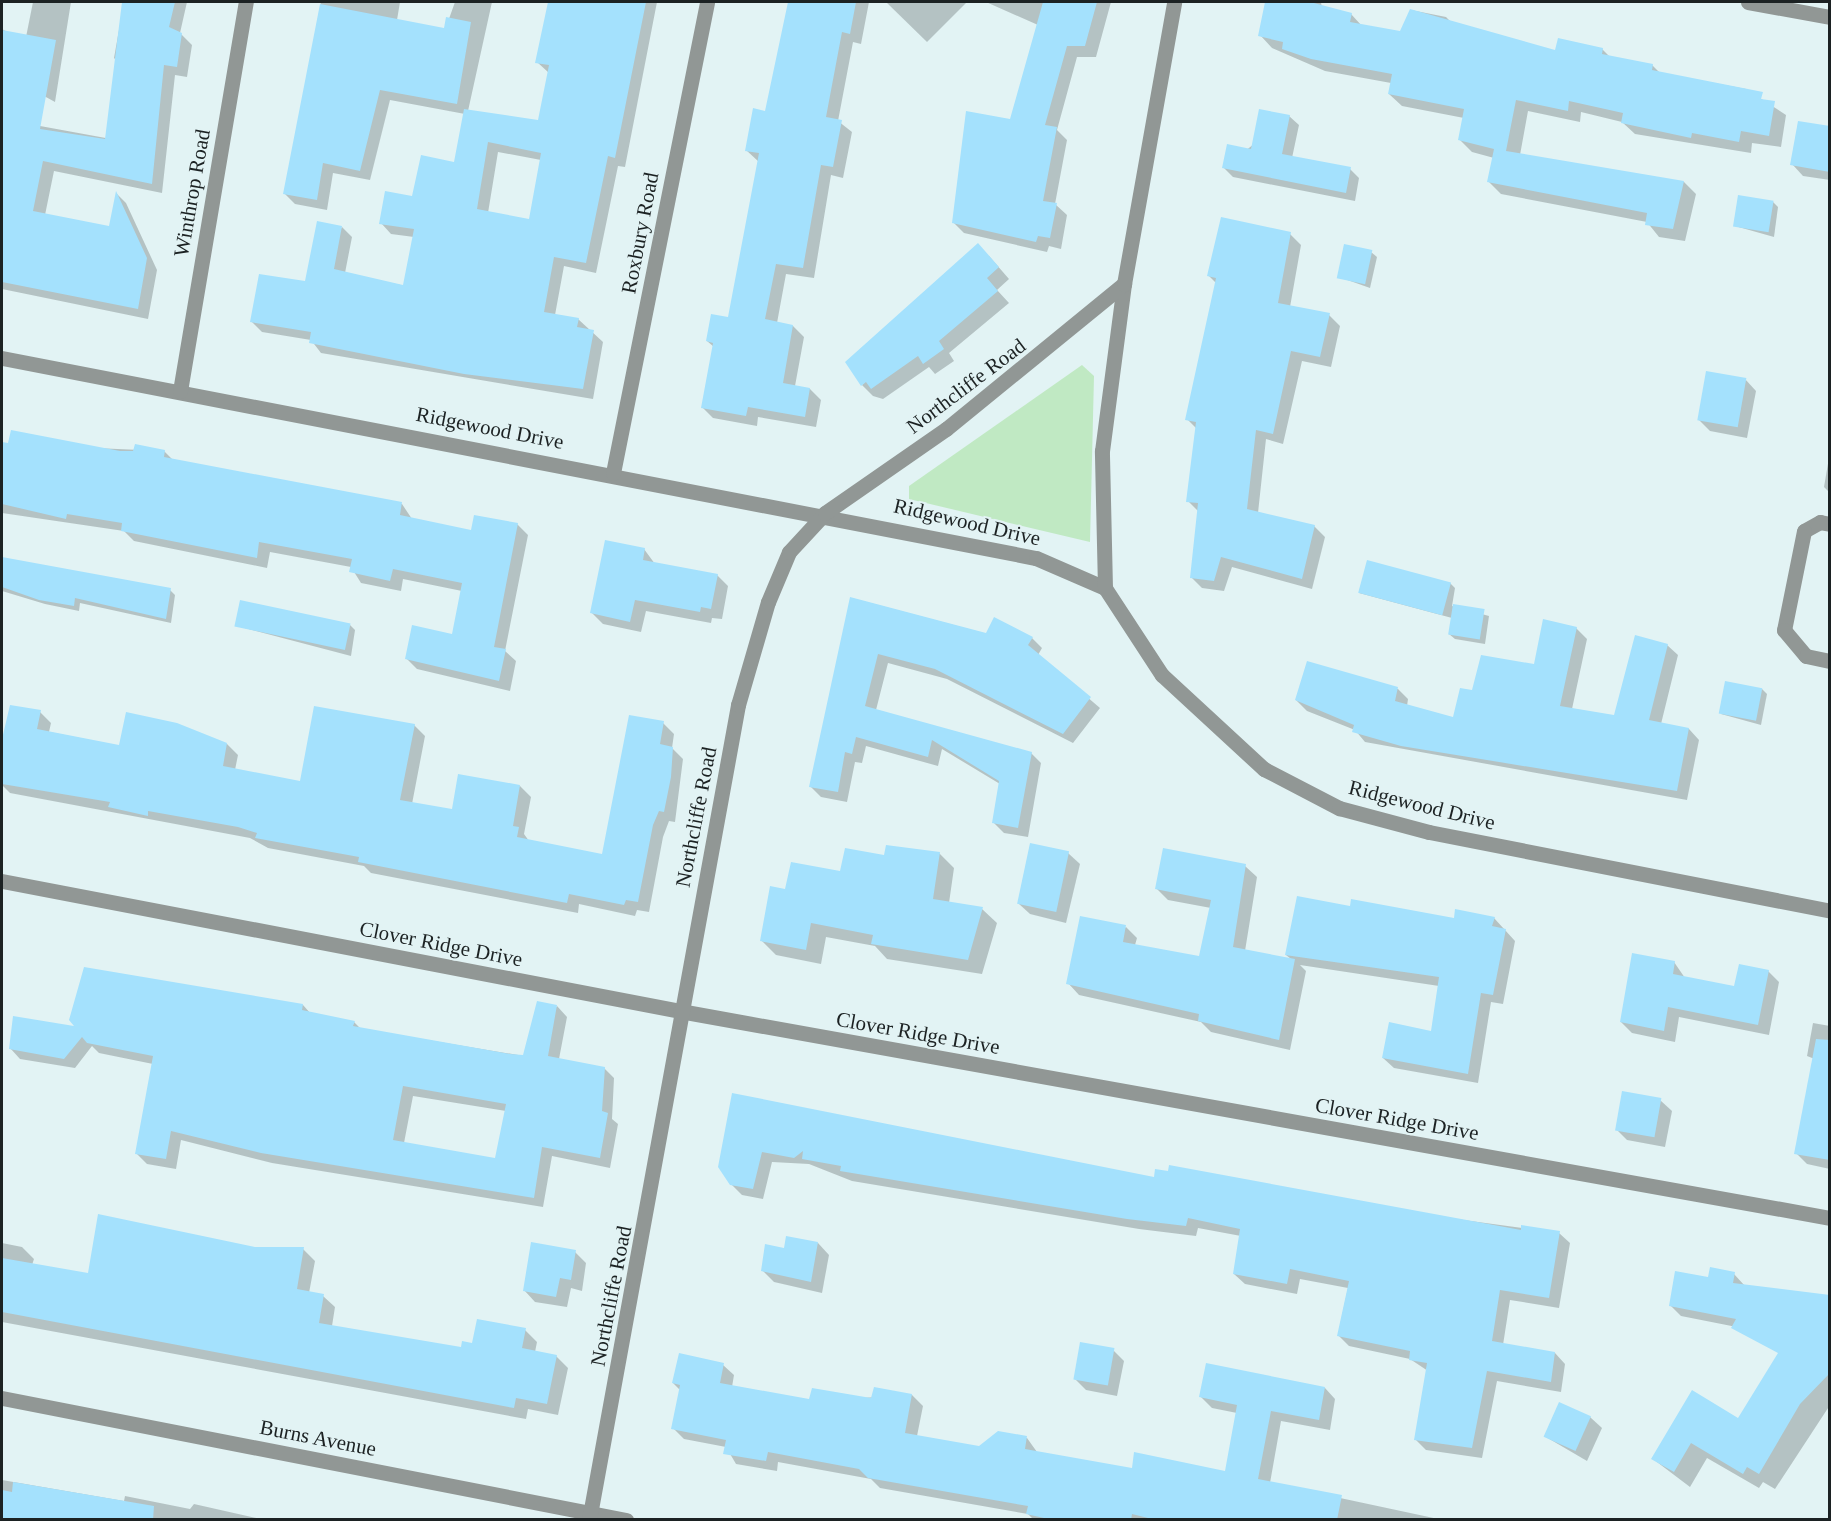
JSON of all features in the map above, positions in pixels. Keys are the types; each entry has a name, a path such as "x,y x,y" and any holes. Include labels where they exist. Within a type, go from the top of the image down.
{"street":[{"name":"Winthrop Road","path":"180,391 246,2"},
{"name":"Roxbury Road","path":"613,473 707,2"},
{"path":"1105,588 1102,451 1124,284 1174,2"},
{"path":"1748,2 1830,17"},
{"name":"Northcliffe Road","path":"589,1516 645,1238 680,1011 738,705 768,602 789,552 825,513 946,429 1124,284"},
{"name":"Ridgewood Drive","path":"2,358 1001,547 1105,588 1162,675 1264,769 1339,808 1429,832 1830,911"},
{"path":"1830,524 1820,522 1804,531 1784,630 1806,656 1830,661"},
{"name":"Clover Ridge Drive","path":"2,881 680,1011 1830,1218"},
{"name":"Burns Avenue","path":"2,1398 589,1516 626,1520"}],"green space":[{"path":"1082,365 1094,376 1090,542 909,499 909,486"}],"building":[{"path":"122,2 175,2 169,27 182,33 177,67 164,65 152,184 43,161 33,211 109,226 116,191 147,258 138,309 2,282 2,30 56,40 40,129 105,139"},
{"path":"548,2 646,2 615,158 608,156 586,263 554,257 544,312 579,318 577,327 594,330 583,389 464,374 309,343 311,332 250,322 259,274 305,281 317,221 342,226 334,269 403,285 414,229 379,224 385,191 412,196 421,155 454,162 464,109 538,120 549,65 535,63","holes":["488,142 541,153 529,219 477,209"]},
{"path":"788,2 856,2 850,34 842,32 826,117 842,120 833,167 821,165 803,268 776,264 765,319 793,325 783,383 810,388 805,417 748,407 746,416 701,408 713,343 706,341 711,314 728,317 759,153 745,151 753,108 765,111"},
{"path":"1043,2 1097,2 1085,46 1067,46 1045,125 1057,127 1043,201 1057,203 1050,238 1038,236 1036,242 952,223 966,111 1010,119"},
{"path":"1265,2 1310,2 1352,13 1350,22 1400,31 1410,9 1555,50 1558,38 1603,48 1602,54 1653,64 1652,70 1763,92 1761,99 1775,101 1769,136 1741,131 1739,142 1692,133 1691,138 1621,123 1623,113 1569,101 1568,111 1516,100 1506,151 1684,181 1673,229 1645,225 1647,213 1487,182 1494,149 1458,140 1464,109 1388,94 1392,74 1311,59 1282,49 1283,42 1258,36"},
{"path":"320,4 444,28 446,17 471,22 457,104 380,90 360,171 323,163 317,200 283,194"},
{"path":"1259,109 1290,115 1282,154 1351,167 1346,193 1222,168 1227,144 1251,149"},
{"path":"1798,121 1830,126 1830,172 1790,165"},
{"path":"1738,195 1774,201 1769,232 1733,227"},
{"path":"1221,217 1291,232 1278,303 1330,313 1320,357 1291,351 1273,434 1256,430 1247,509 1315,525 1302,579 1221,557 1214,581 1190,578 1198,503 1186,502 1196,422 1185,420 1216,278 1207,276"},
{"path":"978,243 999,267 987,278 998,291 939,341 944,349 923,364 918,356 871,389 866,382 861,386 845,362"},
{"path":"1344,244 1372,250 1365,284 1337,278"},
{"path":"1706,371 1746,378 1738,427 1697,420"},
{"path":"11,430 120,451 133,451 135,444 165,450 164,457 402,502 400,515 471,530 474,515 518,523 494,647 506,649 499,681 405,659 412,625 452,634 462,583 393,569 390,581 349,572 352,559 259,542 257,558 121,531 122,523 67,514 66,519 2,504 2,442 8,443"},
{"path":"605,540 645,548 643,560 718,574 711,609 701,607 700,612 635,600 630,622 590,613"},
{"path":"2,557 171,588 166,619 75,598 74,606 39,600 2,587"},
{"path":"1367,560 1451,583 1442,615 1358,593"},
{"path":"850,597 986,633 994,617 1033,637 1028,645 1091,697 1063,734 935,669 878,654 865,706 1032,752 1018,828 992,823 999,781 932,740 928,757 856,737 852,754 845,752 838,792 809,787"},
{"path":"240,600 351,623 345,650 234,626"},
{"path":"1453,604 1485,609 1480,640 1448,635"},
{"path":"1543,619 1577,627 1560,706 1614,715 1635,635 1668,644 1649,720 1689,728 1677,791 1401,746 1352,732 1354,725 1295,700 1307,661 1398,687 1395,701 1453,717 1460,688 1472,690 1481,655 1534,664"},
{"path":"1725,681 1762,688 1756,721 1719,713"},
{"path":"10,705 41,710 37,729 119,745 126,712 177,723 227,743 223,766 300,781 314,706 415,724 400,800 452,809 458,774 520,785 513,826 519,827 517,837 602,854 629,715 664,721 660,744 673,747 671,777 664,812 659,811 653,825 638,902 626,900 624,905 569,894 567,903 358,862 359,857 255,838 257,833 238,827 148,811 148,816 108,807 110,802 2,784 2,739"},
{"path":"1030,843 1069,851 1056,912 1017,904"},
{"path":"886,845 940,852 933,899 983,907 968,960 871,944 873,935 811,923 806,950 760,941 770,886 785,889 791,862 840,871 845,848 884,855"},
{"path":"1163,848 1246,864 1233,947 1295,959 1279,1040 1198,1021 1199,1014 1066,984 1080,916 1126,925 1123,942 1199,956 1211,900 1155,889"},
{"path":"1297,896 1350,906 1351,899 1454,918 1455,909 1495,917 1492,926 1506,929 1493,995 1481,993 1468,1074 1382,1058 1389,1022 1431,1031 1439,977 1285,955"},
{"path":"1632,953 1675,961 1673,974 1734,986 1739,964 1769,970 1758,1025 1668,1007 1664,1031 1620,1022"},
{"path":"84,967 303,1004 302,1010 355,1021 353,1026 510,1054 523,1055 537,1001 557,1005 548,1056 605,1067 602,1111 608,1113 600,1158 542,1147 534,1198 261,1153 171,1131 166,1159 135,1154 153,1056 87,1043 82,1037 64,1059 9,1049 13,1016 74,1026 69,1020","holes":["403,1086 506,1104 495,1158 393,1140"]},
{"path":"1816,1039 1830,1040 1830,1160 1794,1154"},
{"path":"1622,1091 1661,1098 1654,1137 1615,1130"},
{"path":"732,1093 1154,1177 1155,1169 1168,1171 1169,1165 1521,1230 1521,1225 1560,1231 1549,1298 1500,1290 1492,1341 1555,1352 1551,1382 1487,1371 1472,1448 1414,1440 1427,1363 1409,1360 1410,1351 1337,1336 1349,1281 1290,1269 1287,1284 1233,1274 1240,1229 1188,1218 1186,1226 1127,1219 840,1171 841,1166 802,1159 803,1151 794,1158 762,1152 753,1189 730,1185 718,1167"},
{"path":"98,1214 255,1247 304,1247 297,1289 324,1294 319,1323 461,1347 462,1341 472,1343 477,1319 526,1328 522,1348 557,1355 547,1404 516,1398 514,1408 2,1312 2,1258 88,1273"},
{"path":"786,1236 818,1242 811,1282 761,1271 765,1244 784,1248"},
{"path":"531,1242 576,1250 571,1280 560,1278 556,1297 523,1291"},
{"path":"1710,1267 1735,1272 1733,1283 1830,1295 1830,1373 1800,1404 1759,1474 1747,1467 1743,1474 1691,1443 1674,1472 1651,1459 1692,1390 1738,1418 1778,1353 1731,1328 1736,1319 1669,1306 1675,1271 1708,1277"},
{"path":"1080,1342 1114,1348 1108,1386 1073,1379"},
{"path":"679,1353 724,1363 720,1383 809,1399 812,1388 871,1398 874,1387 912,1394 905,1433 979,1446 998,1431 1027,1436 1025,1449 1132,1468 1134,1452 1225,1471 1237,1405 1199,1397 1206,1363 1325,1387 1319,1420 1271,1411 1258,1479 1342,1495 1337,1520 1156,1520 1132,1514 1131,1520 1053,1520 1026,1514 1028,1506 868,1478 859,1469 768,1452 766,1461 723,1454 726,1440 671,1429 680,1385 672,1383"},
{"path":"1559,1402 1591,1416 1576,1451 1544,1437"},
{"path":"13,1482 154,1506 153,1520 2,1520 2,1490 12,1492"}]}
